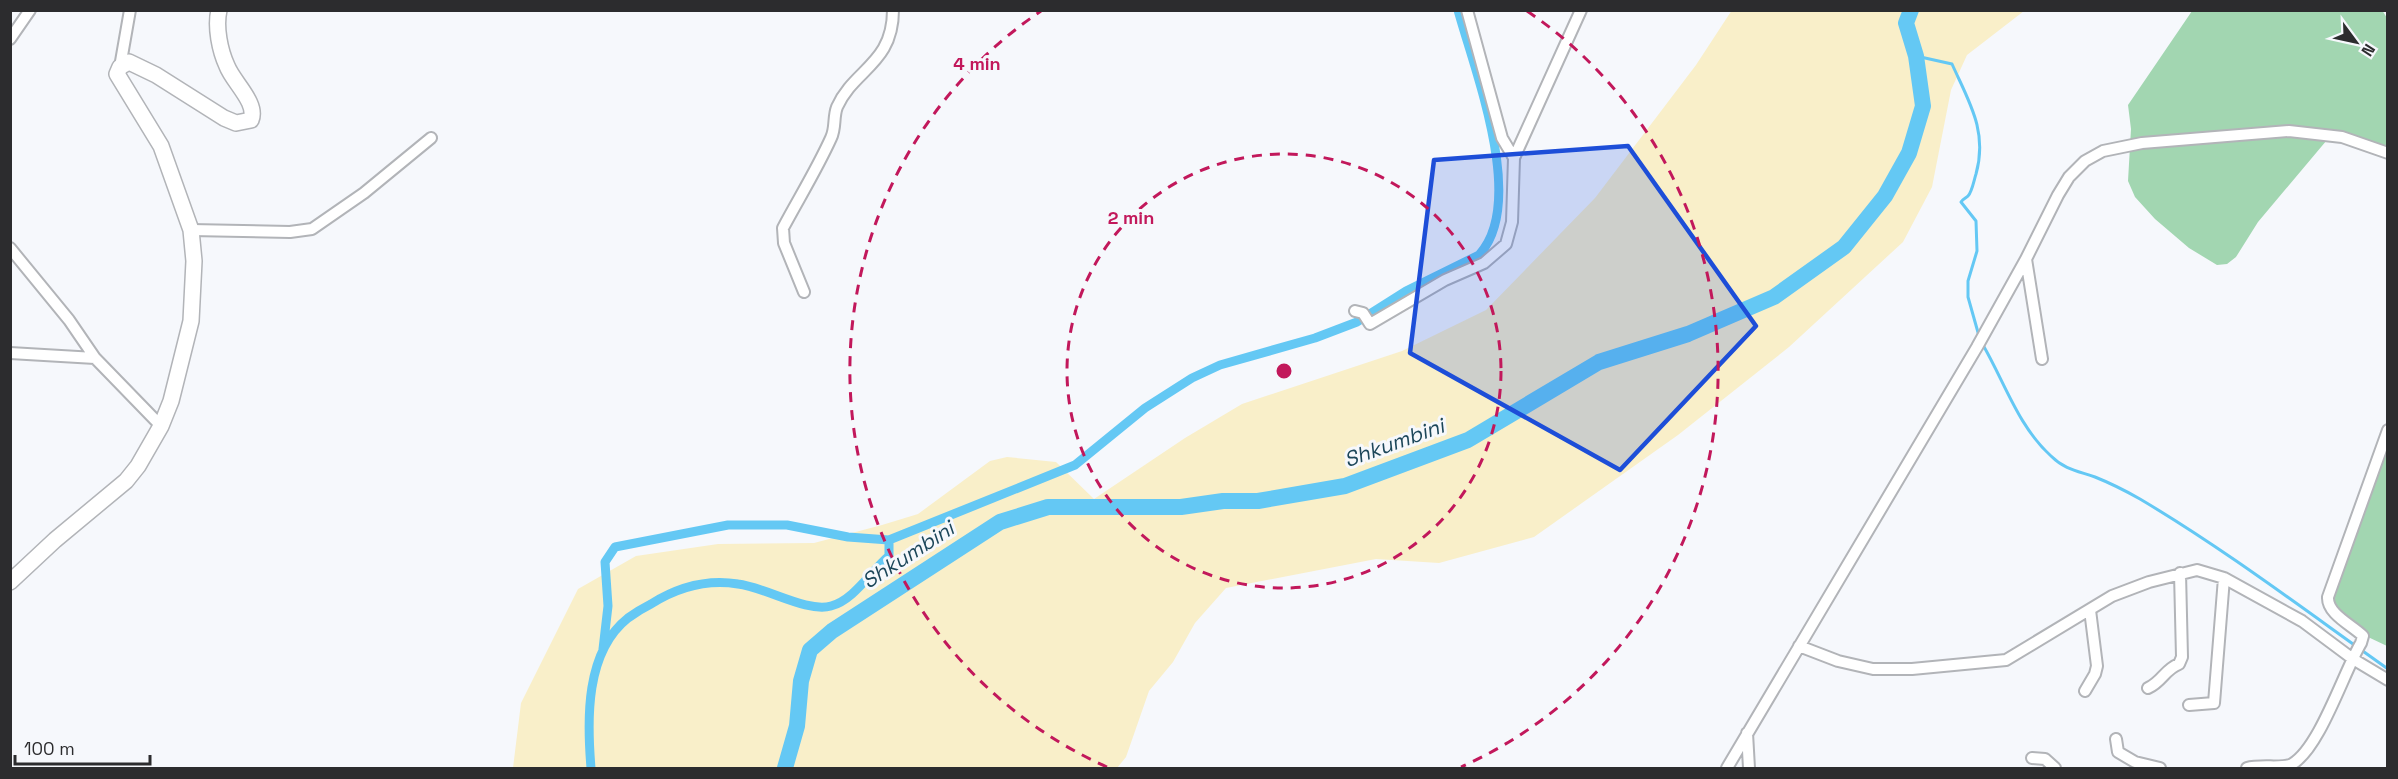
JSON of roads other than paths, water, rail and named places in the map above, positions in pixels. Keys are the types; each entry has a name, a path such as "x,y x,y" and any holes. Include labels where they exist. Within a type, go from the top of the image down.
{"street":[{"path":"10,39 30,10"},
{"path":"10,582 55,540 126,481 138,466 161,426 178,377 191,321 194,261 190,230 161,146 117,74 130,10"},
{"path":"120,67 129,62 144,68 236,123 251,120 254,113 251,105 226,65 218,30 219,10"},
{"path":"804,292 787,251 783,228 831,138 837,108 870,70 885,46 893,27 893,10"},
{"path":"1467,10 1502,138 1514,158"},
{"path":"1362,316 1382,318 1445,280 1484,263 1502,249 1511,231 1514,158 1581,10"},
{"path":"1727,768 1977,347 2069,177 2085,161 2103,151 2125,146 2289,131 2342,137 2388,153"},
{"path":"190,230 290,232 312,229 364,193 431,138"},
{"path":"10,248 69,320 95,358 161,426"},
{"path":"2026,259 2042,359"},
{"path":"10,352 95,358"},
{"path":"2247,768 2274,764 2285,767 2294,763 2325,719 2363,636 2327,604 2388,430"},
{"path":"1799,646 1838,661 1873,669 1912,669 2006,660 2112,596 2180,573 2197,570 2224,578 2356,651 2388,680"},
{"path":"2148,688 2158,684 2169,668 2179,664 2182,657 2180,573"},
{"path":"2189,705 2214,703 2224,578"},
{"path":"2085,691 2097,666 2090,610"},
{"path":"1747,733 1749,768"},
{"path":"2116,739 2118,752 2135,762 2160,768"},
{"path":"2032,758 2045,759 2055,768"}],"waterway":[{"path":"591,768 590,708 596,668 614,632 628,618 661,598 693,586 726,583 749,586 810,606 831,606 839,603 855,591 889,556 889,540 1075,465 1145,408 1192,378 1220,365 1315,338 1357,322 1406,291 1479,255 1493,232 1498,204 1498,171 1485,101 1458,10"},
{"name":"Shkumbini","path":"785,768 797,726 801,681 810,650 832,631 1000,522 1048,507 1181,507 1223,501 1258,501 1345,486 1468,440 1599,362 1688,334 1774,297 1844,247 1885,196 1909,153 1923,106 1916,56 1906,23 1911,10"},
{"path":"1916,56 1952,64 1970,104 1978,130 1980,144 1976,174 1972,189 1961,202 1976,221 1977,251 1968,281 1968,297 1979,336"},
{"path":"1983,345 2021,418 2056,461 2072,470 2118,487 2204,539 2388,669"},
{"path":"603,649 608,606 605,562 615,547 728,525 787,525 848,537 889,540"}]}
